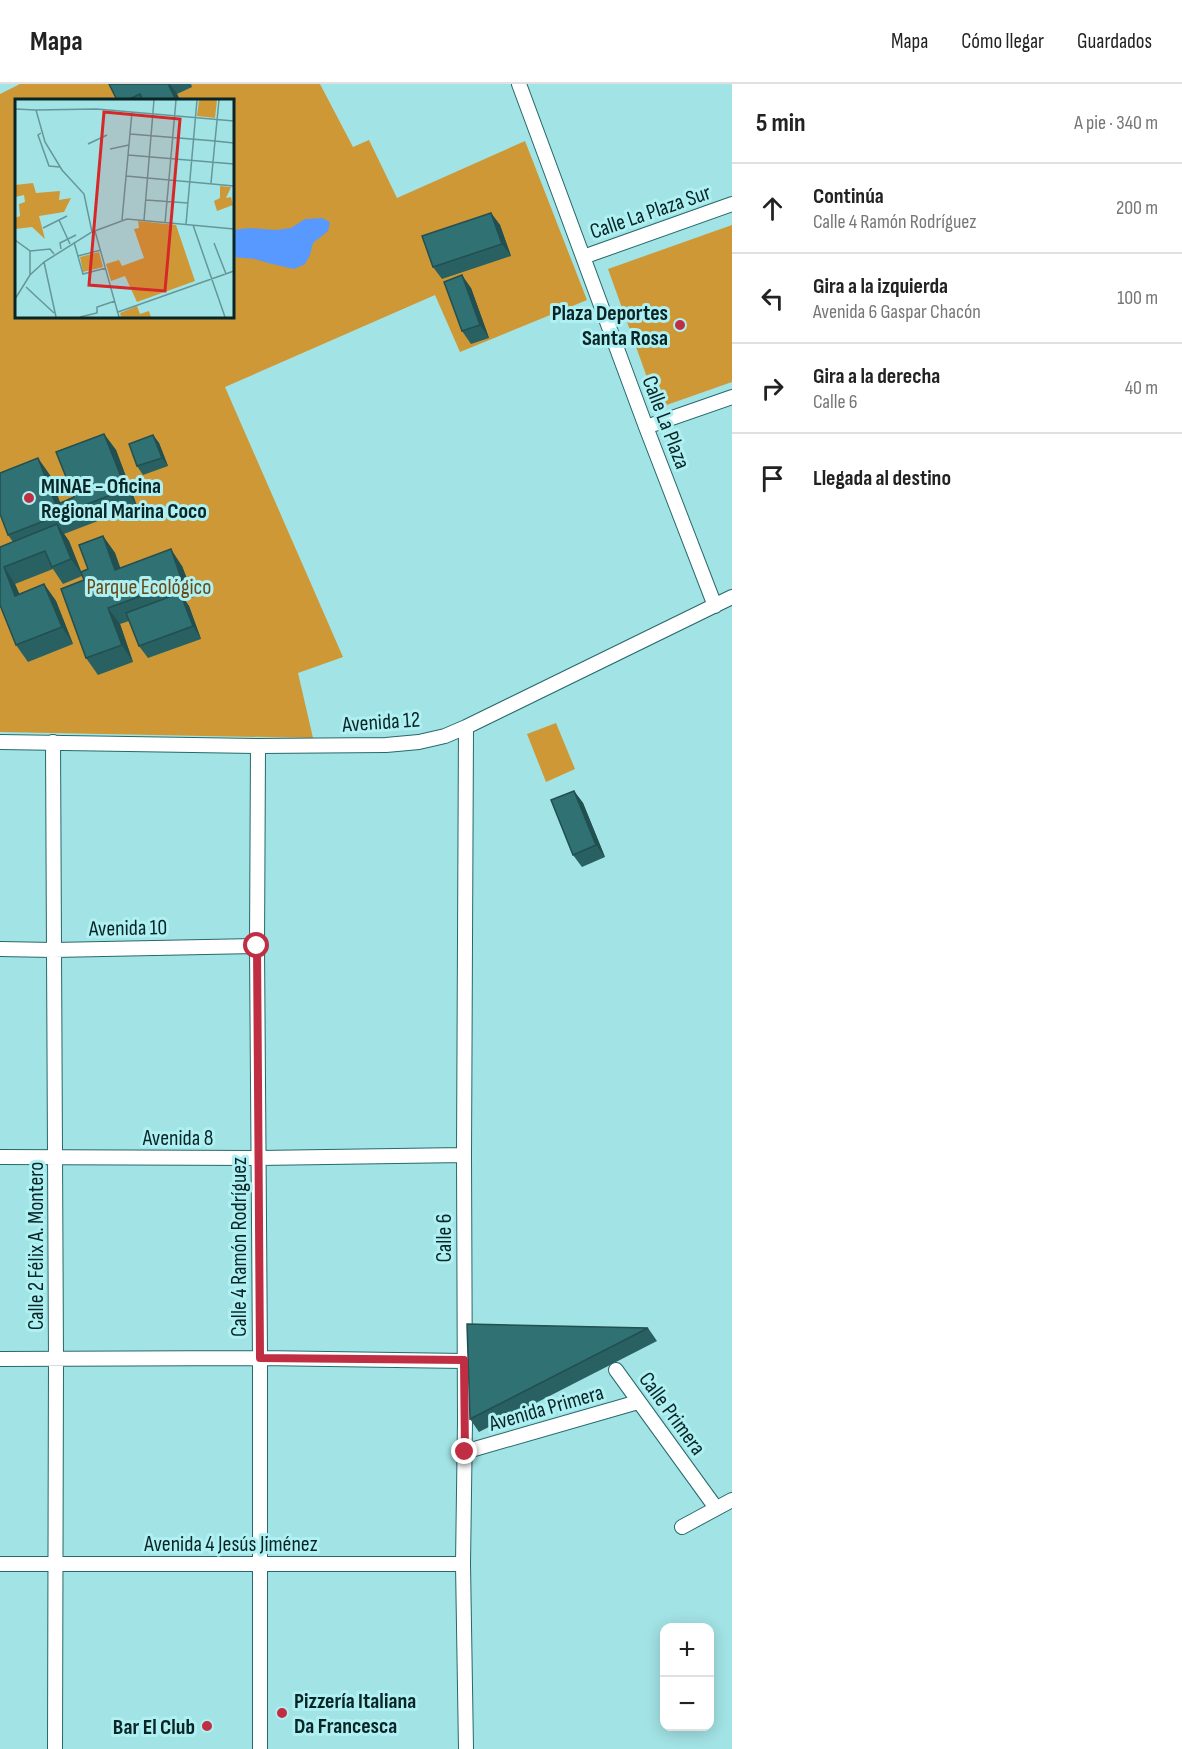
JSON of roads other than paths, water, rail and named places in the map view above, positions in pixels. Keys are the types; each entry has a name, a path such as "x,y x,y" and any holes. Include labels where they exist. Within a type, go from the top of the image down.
{"street":[{"name":"Calle La Plaza","path":"519,84 715,606"},
{"name":"Calle La Plaza Sur","path":"583,257 732,204"},
{"path":"646,427 732,397"},
{"name":"Avenida 12","path":"0,742 258,746 386,745 418,742 445,736 466,727 732,597"},
{"name":"Calle 6","path":"466,727 465,1452 462,1564 466,1749"},
{"name":"Calle 2 Félix A. Montero","path":"53,742 56,1158 55,1749"},
{"name":"Calle 4 Ramón Rodríguez","path":"258,746 260,1749"},
{"name":"Avenida 10","path":"0,949 257,946"},
{"name":"Avenida 8","path":"0,1157 259,1158 464,1155"},
{"path":"0,1359 464,1360"},
{"name":"Calle Primera","path":"616,1370 716,1508"},
{"name":"Avenida Primera","path":"465,1452 638,1402"},
{"path":"682,1527 732,1500"},
{"name":"Avenida 4 Jesús Jiménez","path":"0,1564 462,1564"}],"water":[{"path":"322,218 330,222 328,231 313,243 305,264 294,269 255,259 234,257 234,230 291,228 305,219"}],"place":[{"name":"Plaza Deportes Santa Rosa","path":"680,325"},
{"name":"MINAE - Oficina Regional Marina Coco","path":"29,498"},
{"name":"Pizzería Italiana Da Francesca","path":"282,1713"},
{"name":"Bar El Club","path":"207,1726"}],"park label":[{"name":"Parque Ecológico","path":"149,586"}]}
